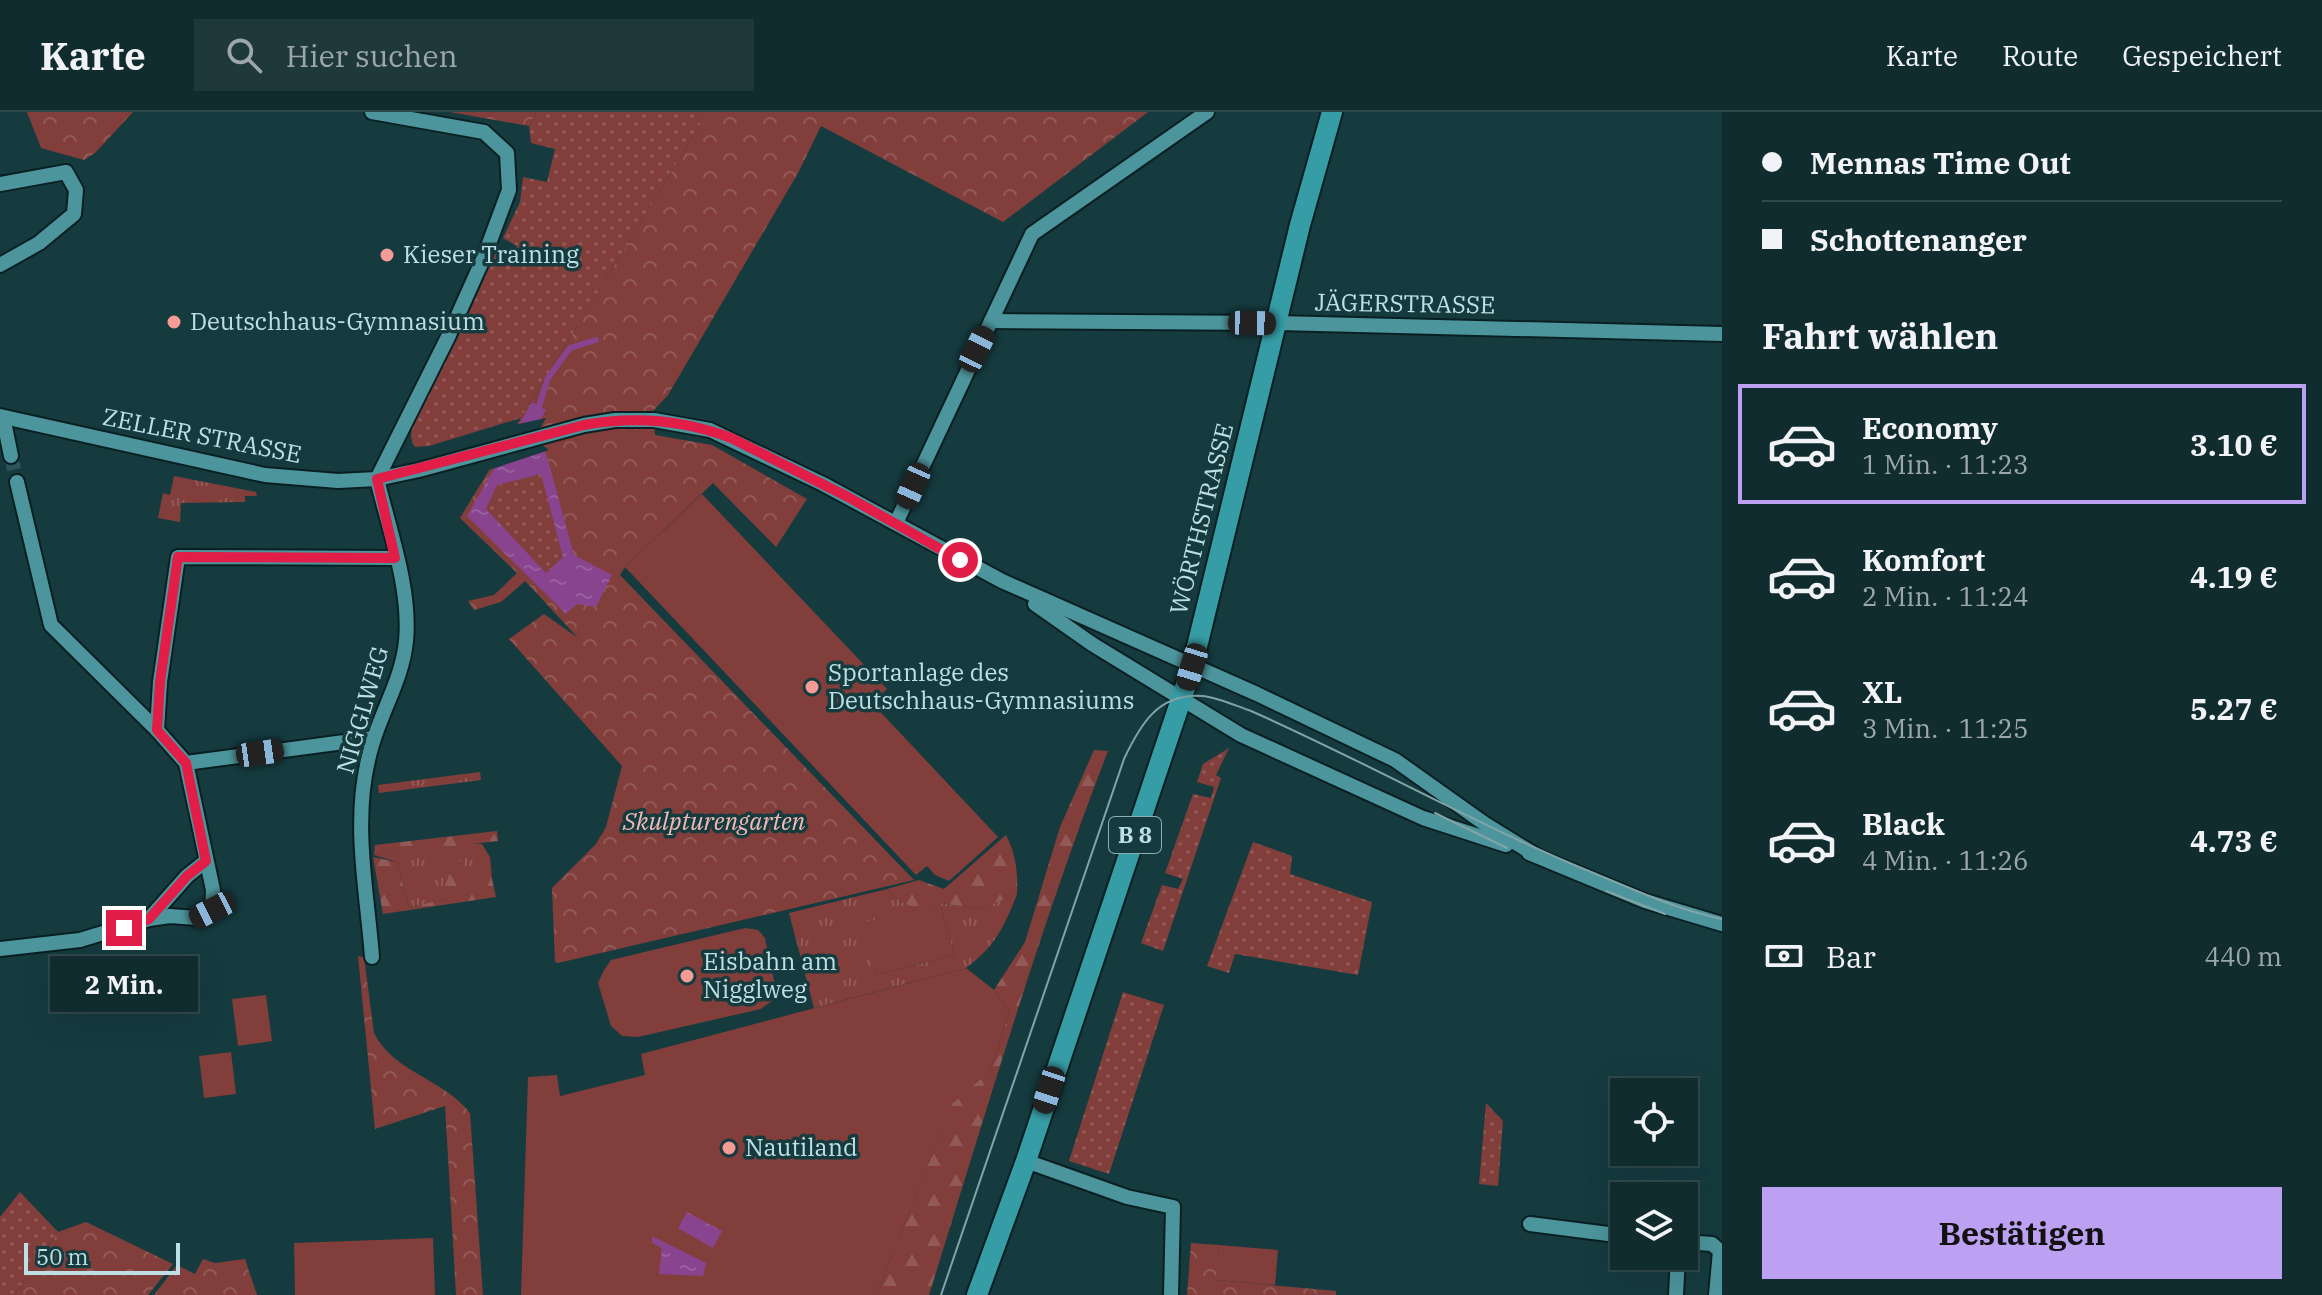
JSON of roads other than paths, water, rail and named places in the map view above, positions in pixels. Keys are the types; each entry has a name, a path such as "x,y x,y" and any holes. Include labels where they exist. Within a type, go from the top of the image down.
{"main road":[{"name":"WÖRTHSTRASSE","path":"977,1295 1026,1161 1192,667 1300,225 1332,112"}],"street":[{"path":"372,112 484,132 507,153 509,190 484,257 449,335 377,479"},
{"path":"896,523 1032,234 1207,112"},
{"path":"0,184 66,172 76,190 74,214 39,243 0,265"},
{"name":"JÄGERSTRASSE","path":"991,321 1278,323 1722,334"},
{"path":"1,416 11,456"},
{"name":"ZELLER STRASSE","path":"1,416 265,475 329,480 377,479 584,425 615,420 654,420 710,430 731,438 1002,581"},
{"name":"NIGGLWEG","path":"372,957 360,821 364,782 374,738 400,674 406,640 406,605 377,479"},
{"path":"0,949 85,939 149,919 170,916 197,918 212,910 213,890 186,763 51,625 17,482"},
{"path":"157,730 160,682 178,557 395,558"},
{"path":"1002,581 1257,694 1395,760 1485,824 1537,856"},
{"path":"1002,581 1092,644 1241,735 1423,818 1473,832 1645,901 1722,924"},
{"path":"186,763 374,738"},
{"path":"149,919 187,876 206,861"},
{"path":"1026,1161 1127,1197 1173,1207 1171,1295"},
{"path":"1530,1224 1610,1234"},
{"path":"1698,1243 1712,1244 1720,1251 1716,1295"},
{"path":"1676,1295 1677,1270"}],"water":[{"path":"532,402 546,410 529,440 546,453 574,555 612,575 596,607 577,604 566,614 467,516","holes":["541,474 563,557 546,573 486,509 497,485"]},
{"path":"687,1212 722,1231 713,1248 678,1228"},
{"path":"652,1236 706,1263 703,1276 659,1274 662,1248 652,1243"}],"waterway":[{"path":"539,406 548,378 570,348 596,340"}],"tunnel":[{"path":"11,456 17,482"}],"tram line":[{"path":"941,1295 1124,759 1144,723 1162,706 1174,700 1202,696 1251,711 1552,855 1658,900 1722,919"},
{"path":"1435,813 1507,848"},
{"path":"1606,891 1665,914"}],"place":[{"name":"Kieser Training","path":"387,255"},
{"name":"Deutschhaus-Gymnasium","path":"174,322"},
{"name":"Sportanlage des Deutschhaus-Gymnasiums","path":"812,687"},
{"name":"Eisbahn am Nigglweg","path":"687,976"},
{"name":"Nautiland","path":"729,1148"}],"park label":[{"name":"Skulpturengarten","path":"714,822"}]}
